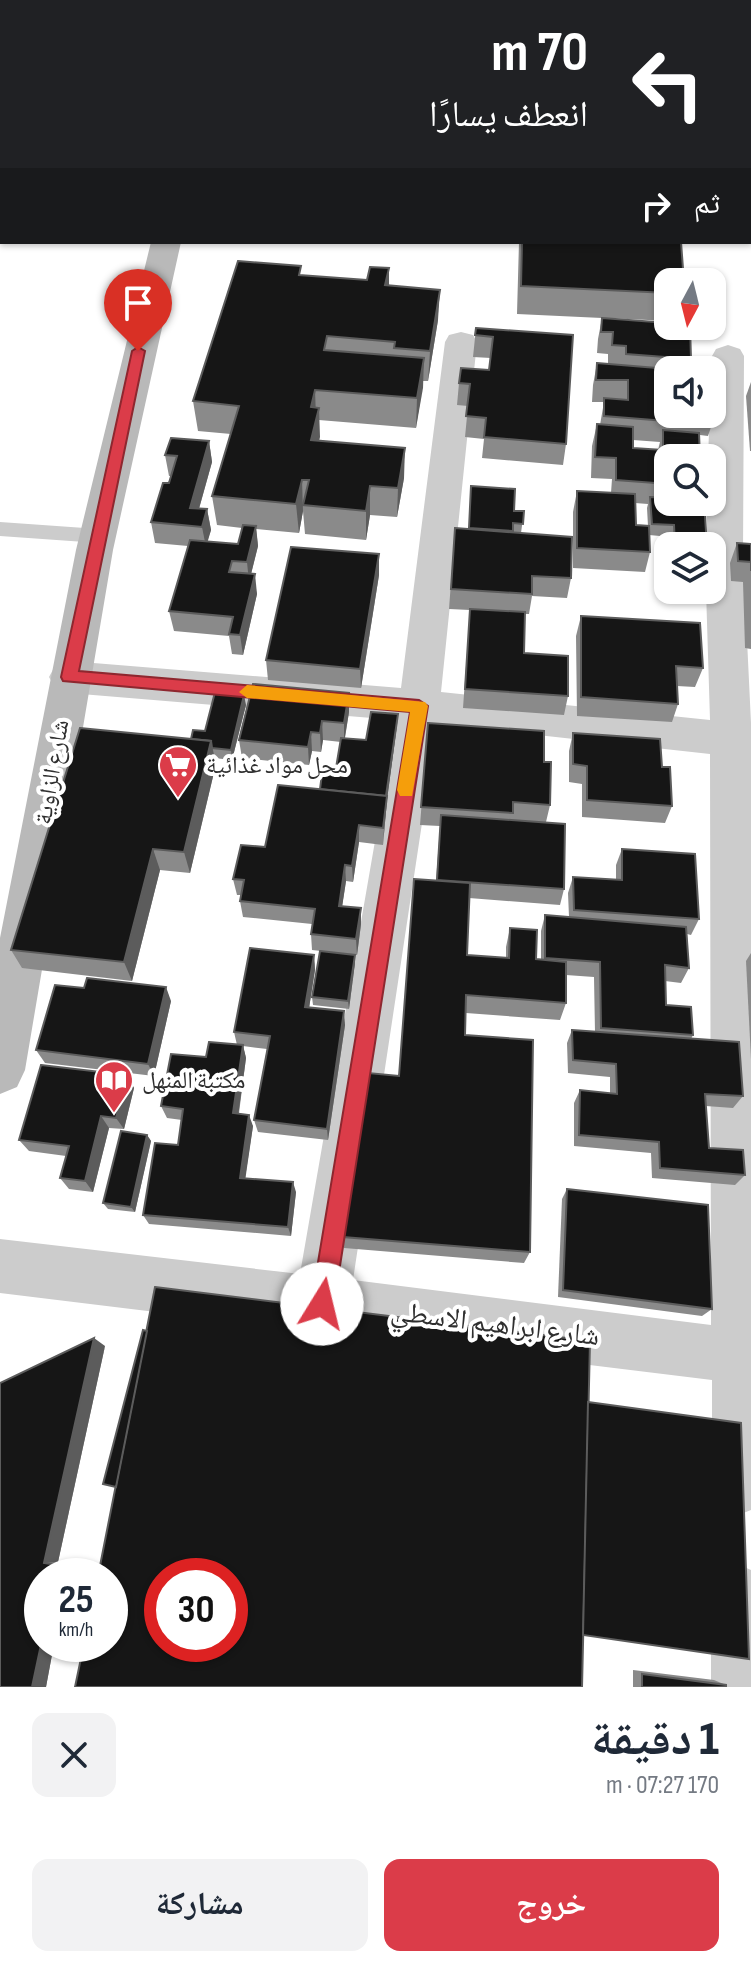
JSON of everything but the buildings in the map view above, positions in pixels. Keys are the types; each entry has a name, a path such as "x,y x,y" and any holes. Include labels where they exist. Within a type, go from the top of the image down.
{"main road":[{"name":"شارع الزاوية","path":"0,1070 69,677 145,320 165,244"}],"street":[{"path":"322,1304 419,706 461,342"},
{"path":"728,356 724,556 741,740 746,1358 743,1687"},
{"path":"69,677 419,706 741,740"},
{"name":"شارع ابراهيم الاسطي","path":"0,1266 746,1358"}],"lane":[{"path":"0,529 99,536"}],"slow traffic":[{"path":"247,692 419,706 406,790"}],"place":[{"name":"محل مواد غذائية","path":"178,799"},
{"name":"مكتبة المنهل","path":"114,1114"}],"route":[{"path":"138,351 69,677 419,706 322,1304"}]}
